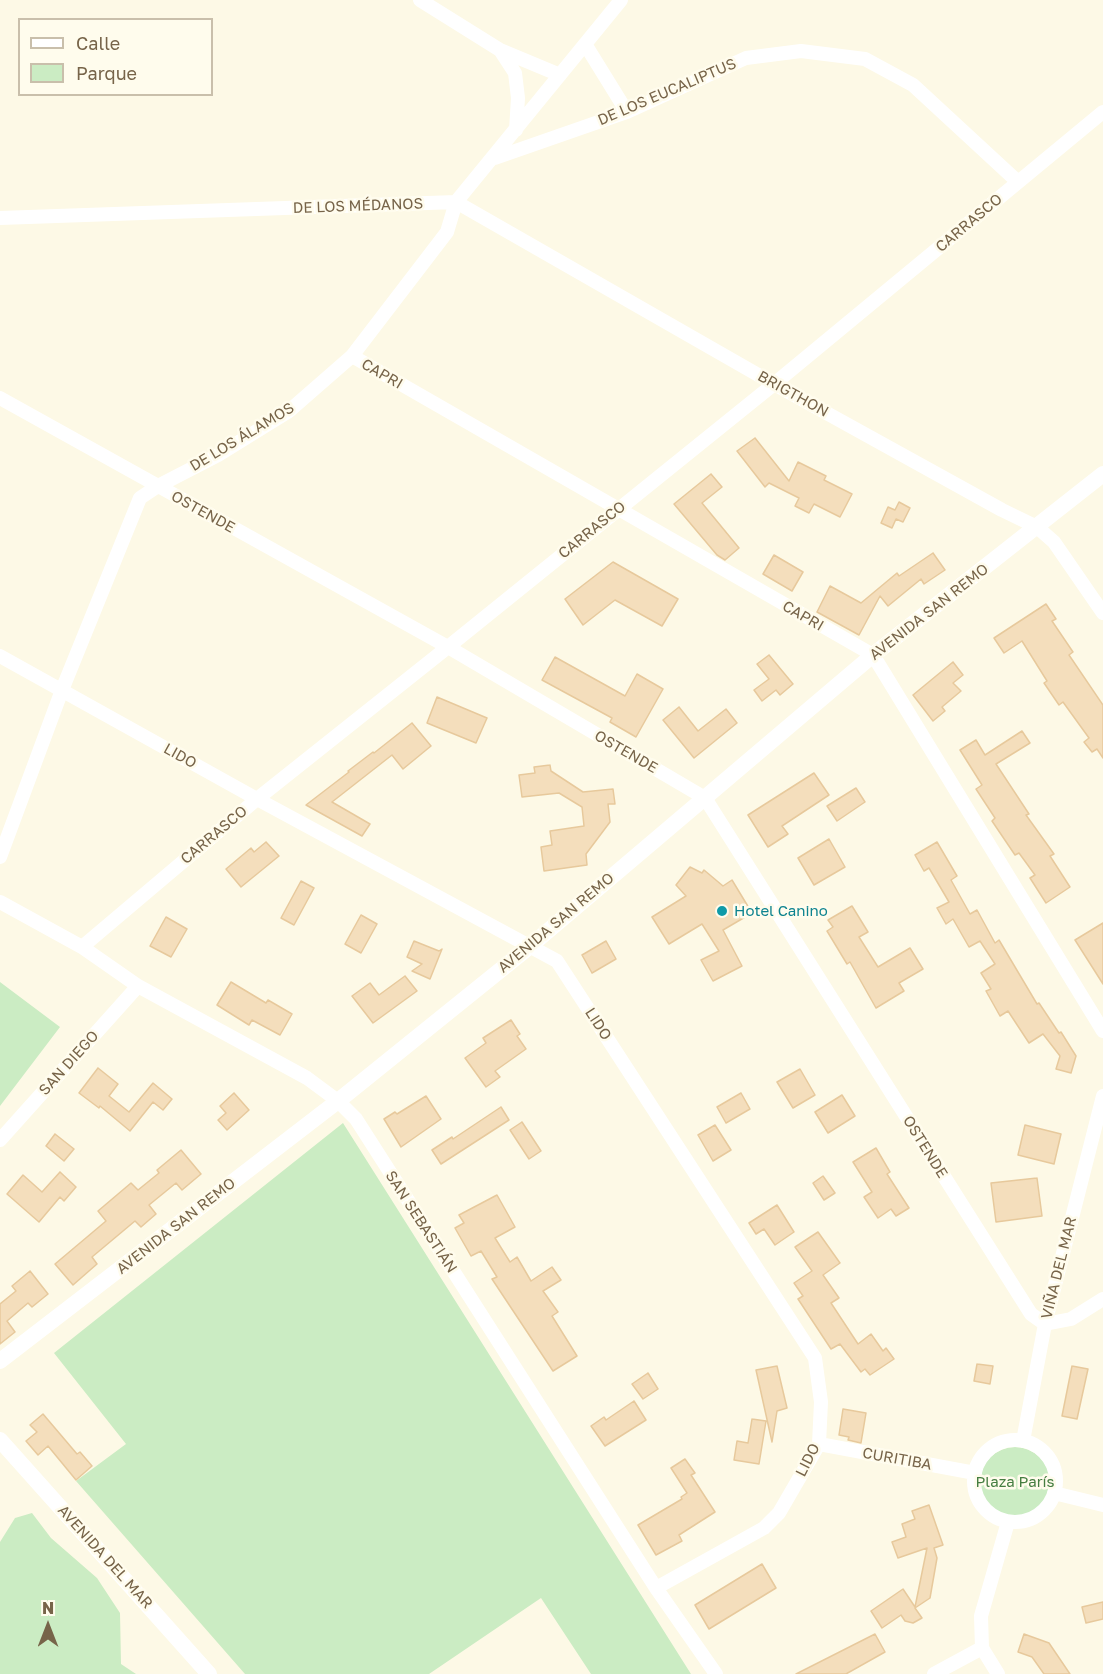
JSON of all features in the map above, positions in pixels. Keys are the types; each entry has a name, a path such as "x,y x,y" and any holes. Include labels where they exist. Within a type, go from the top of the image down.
{"street":[{"path":"420,0 500,50 560,75"},
{"path":"456,202 621,0"},
{"path":"585,44 627,112"},
{"path":"500,50 515,73 518,98 516,131"},
{"name":"DE LOS EUCALIPTUS","path":"493,159 627,112 746,58 801,51 865,59 913,85 1018,182"},
{"name":"CARRASCO","path":"82,947 258,799 774,384 1103,112"},
{"name":"DE LOS MÉDANOS","path":"0,218 456,202"},
{"name":"DE LOS ÁLAMOS","path":"0,857 62,690 140,498 158,486 218,455 289,411 352,356 447,232 456,202"},
{"name":"BRIGTHON","path":"456,202 774,384 1037,527 1054,542 1103,613"},
{"name":"CAPRI","path":"352,356 873,655 1103,1031"},
{"name":"OSTENDE","path":"0,398 448,647 705,798 1031,1314 1045,1324"},
{"name":"AVENIDA SAN REMO","path":"0,1361 338,1101 529,947 873,655 1103,474"},
{"name":"LIDO","path":"0,656 557,961 815,1358 821,1402 819,1444 779,1513 764,1528 656,1588"},
{"name":"SAN SEBASTIÁN","path":"0,902 82,947 138,986 308,1078 338,1101 356,1119 656,1588 716,1674"},
{"name":"SAN DIEGO","path":"0,1140 138,986"},
{"name":"VIÑA DEL MAR","path":"1023,1441 1045,1324 1103,1096"},
{"path":"1045,1324 1071,1319 1103,1299"},
{"name":"AVENIDA DEL MAR","path":"0,1440 209,1674"},
{"path":"1023,1441 1036,1446 1050,1460 1056,1480 1054,1493 1049,1504 1041,1513 1020,1522 1008,1522 995,1517 985,1509 974,1486 975,1473 979,1461 987,1451 998,1444 1023,1441"},
{"name":"CURITIBA","path":"819,1444 975,1473"},
{"path":"1054,1493 1103,1505"},
{"path":"998,1674 982,1648 981,1616 1008,1522"},
{"path":"934,1674 982,1648"}],"green space":[{"path":"0,982 60,1027 0,1106"},
{"path":"343,1123 691,1674 591,1674 541,1598 429,1674 245,1674 76,1481 126,1444 54,1353"},
{"name":"Plaza París","path":"1015,1447 1028,1450 1040,1457 1047,1469 1050,1482 1047,1495 1040,1507 1028,1514 1015,1517 1002,1514 990,1507 983,1495 980,1482 983,1469 990,1457 1002,1450"},
{"path":"32,1513 51,1538 97,1578 120,1613 121,1664 136,1674 0,1674 0,1542 15,1518"}],"building":[{"path":"755,438 789,481 798,462 826,476 824,480 852,494 840,517 814,504 809,513 795,506 799,498 769,483 765,487 737,451"},
{"path":"711,474 722,487 702,503 739,548 725,560 717,555 674,504"},
{"path":"899,502 910,508 903,522 896,519 892,528 881,523 888,507 895,510"},
{"path":"933,553 945,570 924,584 921,579 888,606 880,596 859,635 817,612 830,586 861,603 897,573 899,576"},
{"path":"774,555 803,572 792,591 763,574"},
{"path":"613,562 678,599 662,626 615,600 583,625 565,599"},
{"path":"1046,604 1056,619 1052,621 1073,652 1069,655 1103,705 1103,758 1097,749 1092,752 1084,742 1089,738 1063,702 1059,705 1044,683 1047,681 1022,641 1004,653 994,638"},
{"path":"769,655 793,684 780,695 776,690 762,701 754,690 769,679 757,664"},
{"path":"555,657 625,696 637,674 663,689 636,737 610,722 612,718 542,680"},
{"path":"953,662 963,675 953,683 961,691 942,707 945,711 933,721 913,695"},
{"path":"437,697 487,718 476,743 427,723"},
{"path":"679,707 698,731 726,709 737,723 694,758 663,720"},
{"path":"412,723 431,746 403,769 392,755 332,802 370,824 362,836 306,805 348,771"},
{"path":"1022,731 1030,743 996,764 1029,814 1026,815 1054,854 1050,856 1070,887 1046,903 1030,878 1035,875 1019,853 1015,855 992,821 995,818 976,789 982,785 960,750 976,740 985,755"},
{"path":"550,765 551,771 583,792 613,789 615,804 608,804 610,822 586,854 587,865 544,871 541,847 552,845 550,831 584,826 582,807 559,793 522,797 519,775 535,773 534,767"},
{"path":"814,773 829,795 782,826 788,834 768,847 748,815"},
{"path":"856,788 865,802 837,821 827,806"},
{"path":"829,839 845,867 814,885 798,858"},
{"path":"266,842 279,856 241,887 226,869 251,848 254,852"},
{"path":"937,842 957,876 951,880 970,914 977,910 995,943 999,940 1037,1004 1039,1003 1059,1033 1061,1032 1076,1056 1071,1073 1056,1069 1060,1056 1043,1034 1029,1043 1008,1011 1000,1016 986,991 991,989 981,973 995,964 980,941 969,947 953,919 946,924 937,908 949,902 929,868 924,871 915,855"},
{"path":"690,867 702,873 704,870 723,886 732,880 752,913 723,930 742,966 713,981 701,960 719,951 702,924 669,944 652,917 686,896 676,885"},
{"path":"301,881 314,888 294,925 281,918"},
{"path":"852,906 868,932 859,937 878,967 910,948 923,969 899,983 904,991 876,1008 850,962 847,964 827,931 833,927 828,920"},
{"path":"361,915 377,924 361,953 345,944"},
{"path":"166,917 187,929 171,957 150,946"},
{"path":"1103,923 1103,984 1075,940"},
{"path":"414,941 439,951 442,949 430,979 412,971 422,964 407,957"},
{"path":"606,941 616,959 592,973 582,955"},
{"path":"405,976 417,991 373,1023 352,996 370,983 379,995"},
{"path":"231,982 266,1003 268,1000 292,1014 280,1035 252,1020 249,1025 217,1005"},
{"path":"511,1020 520,1034 517,1036 526,1049 495,1071 500,1077 486,1087 465,1058 486,1043 483,1038"},
{"path":"98,1068 118,1084 109,1096 129,1112 153,1083 172,1099 163,1110 153,1102 130,1131 100,1106 99,1108 79,1093"},
{"path":"800,1069 815,1095 793,1108 777,1082"},
{"path":"234,1093 249,1110 227,1130 218,1120 226,1113 220,1106"},
{"path":"741,1093 750,1109 726,1123 717,1107"},
{"path":"842,1095 855,1116 828,1133 815,1112"},
{"path":"426,1096 441,1119 401,1147 384,1119 395,1112 397,1114"},
{"path":"501,1107 509,1120 441,1164 432,1150"},
{"path":"522,1122 541,1151 529,1159 510,1130"},
{"path":"715,1125 731,1150 713,1161 698,1135"},
{"path":"1025,1125 1061,1134 1054,1164 1018,1155"},
{"path":"55,1134 74,1149 64,1161 46,1146"},
{"path":"876,1148 890,1172 887,1174 909,1208 896,1216 891,1209 878,1218 864,1197 872,1192 853,1162"},
{"path":"181,1150 201,1174 182,1190 176,1183 149,1205 156,1214 141,1227 135,1221 92,1257 97,1264 73,1285 55,1264 106,1221 98,1211 131,1183 138,1190 159,1173 157,1170"},
{"path":"60,1172 76,1187 64,1201 60,1197 39,1222 7,1194 23,1175 42,1192"},
{"path":"823,1176 835,1193 824,1200 813,1183"},
{"path":"1037,1178 1042,1216 996,1222 991,1183"},
{"path":"497,1195 515,1227 495,1238 510,1262 517,1257 531,1281 552,1267 561,1280 543,1291 558,1312 552,1316 577,1356 553,1371 492,1279 497,1277 481,1251 471,1256 455,1228 464,1223 459,1215"},
{"path":"777,1205 794,1232 775,1245 764,1229 756,1234 749,1223"},
{"path":"818,1232 840,1263 823,1275 839,1298 831,1303 858,1344 871,1334 883,1351 886,1348 894,1359 870,1375 865,1369 861,1372 840,1344 831,1349 798,1299 803,1296 794,1283 812,1271 795,1247"},
{"path":"30,1271 48,1294 32,1307 28,1303 7,1321 15,1332 0,1344 0,1304 16,1291 12,1286"},
{"path":"977,1364 993,1366 990,1384 974,1381"},
{"path":"777,1366 787,1408 777,1411 772,1442 756,1370"},
{"path":"1072,1366 1088,1369 1077,1419 1062,1416"},
{"path":"648,1373 658,1389 643,1399 632,1384"},
{"path":"634,1401 646,1420 605,1446 591,1426 604,1417 606,1420"},
{"path":"843,1409 866,1413 861,1443 839,1435"},
{"path":"43,1414 77,1454 80,1452 92,1466 76,1480 48,1446 38,1455 26,1441 37,1432 30,1425"},
{"path":"752,1419 766,1421 759,1464 734,1460 737,1441 748,1443"},
{"path":"685,1459 695,1473 691,1475 715,1512 679,1535 682,1541 656,1555 638,1525 682,1499 681,1497 687,1493 671,1468"},
{"path":"929,1505 943,1545 934,1548 937,1558 930,1598 915,1608 922,1618 913,1623 905,1621 901,1615 882,1628 871,1611 903,1589 915,1607 927,1548 898,1558 892,1542 906,1537 902,1524 915,1519 912,1511"},
{"path":"762,1564 776,1588 709,1629 695,1605"},
{"path":"1103,1602 1103,1619 1086,1623 1082,1607"},
{"path":"875,1634 885,1652 846,1674 796,1674"},
{"path":"1024,1634 1049,1643 1070,1674 1044,1674 1032,1657 1018,1652"}],"place":[{"name":"Hotel Canino","path":"722,911"}]}
